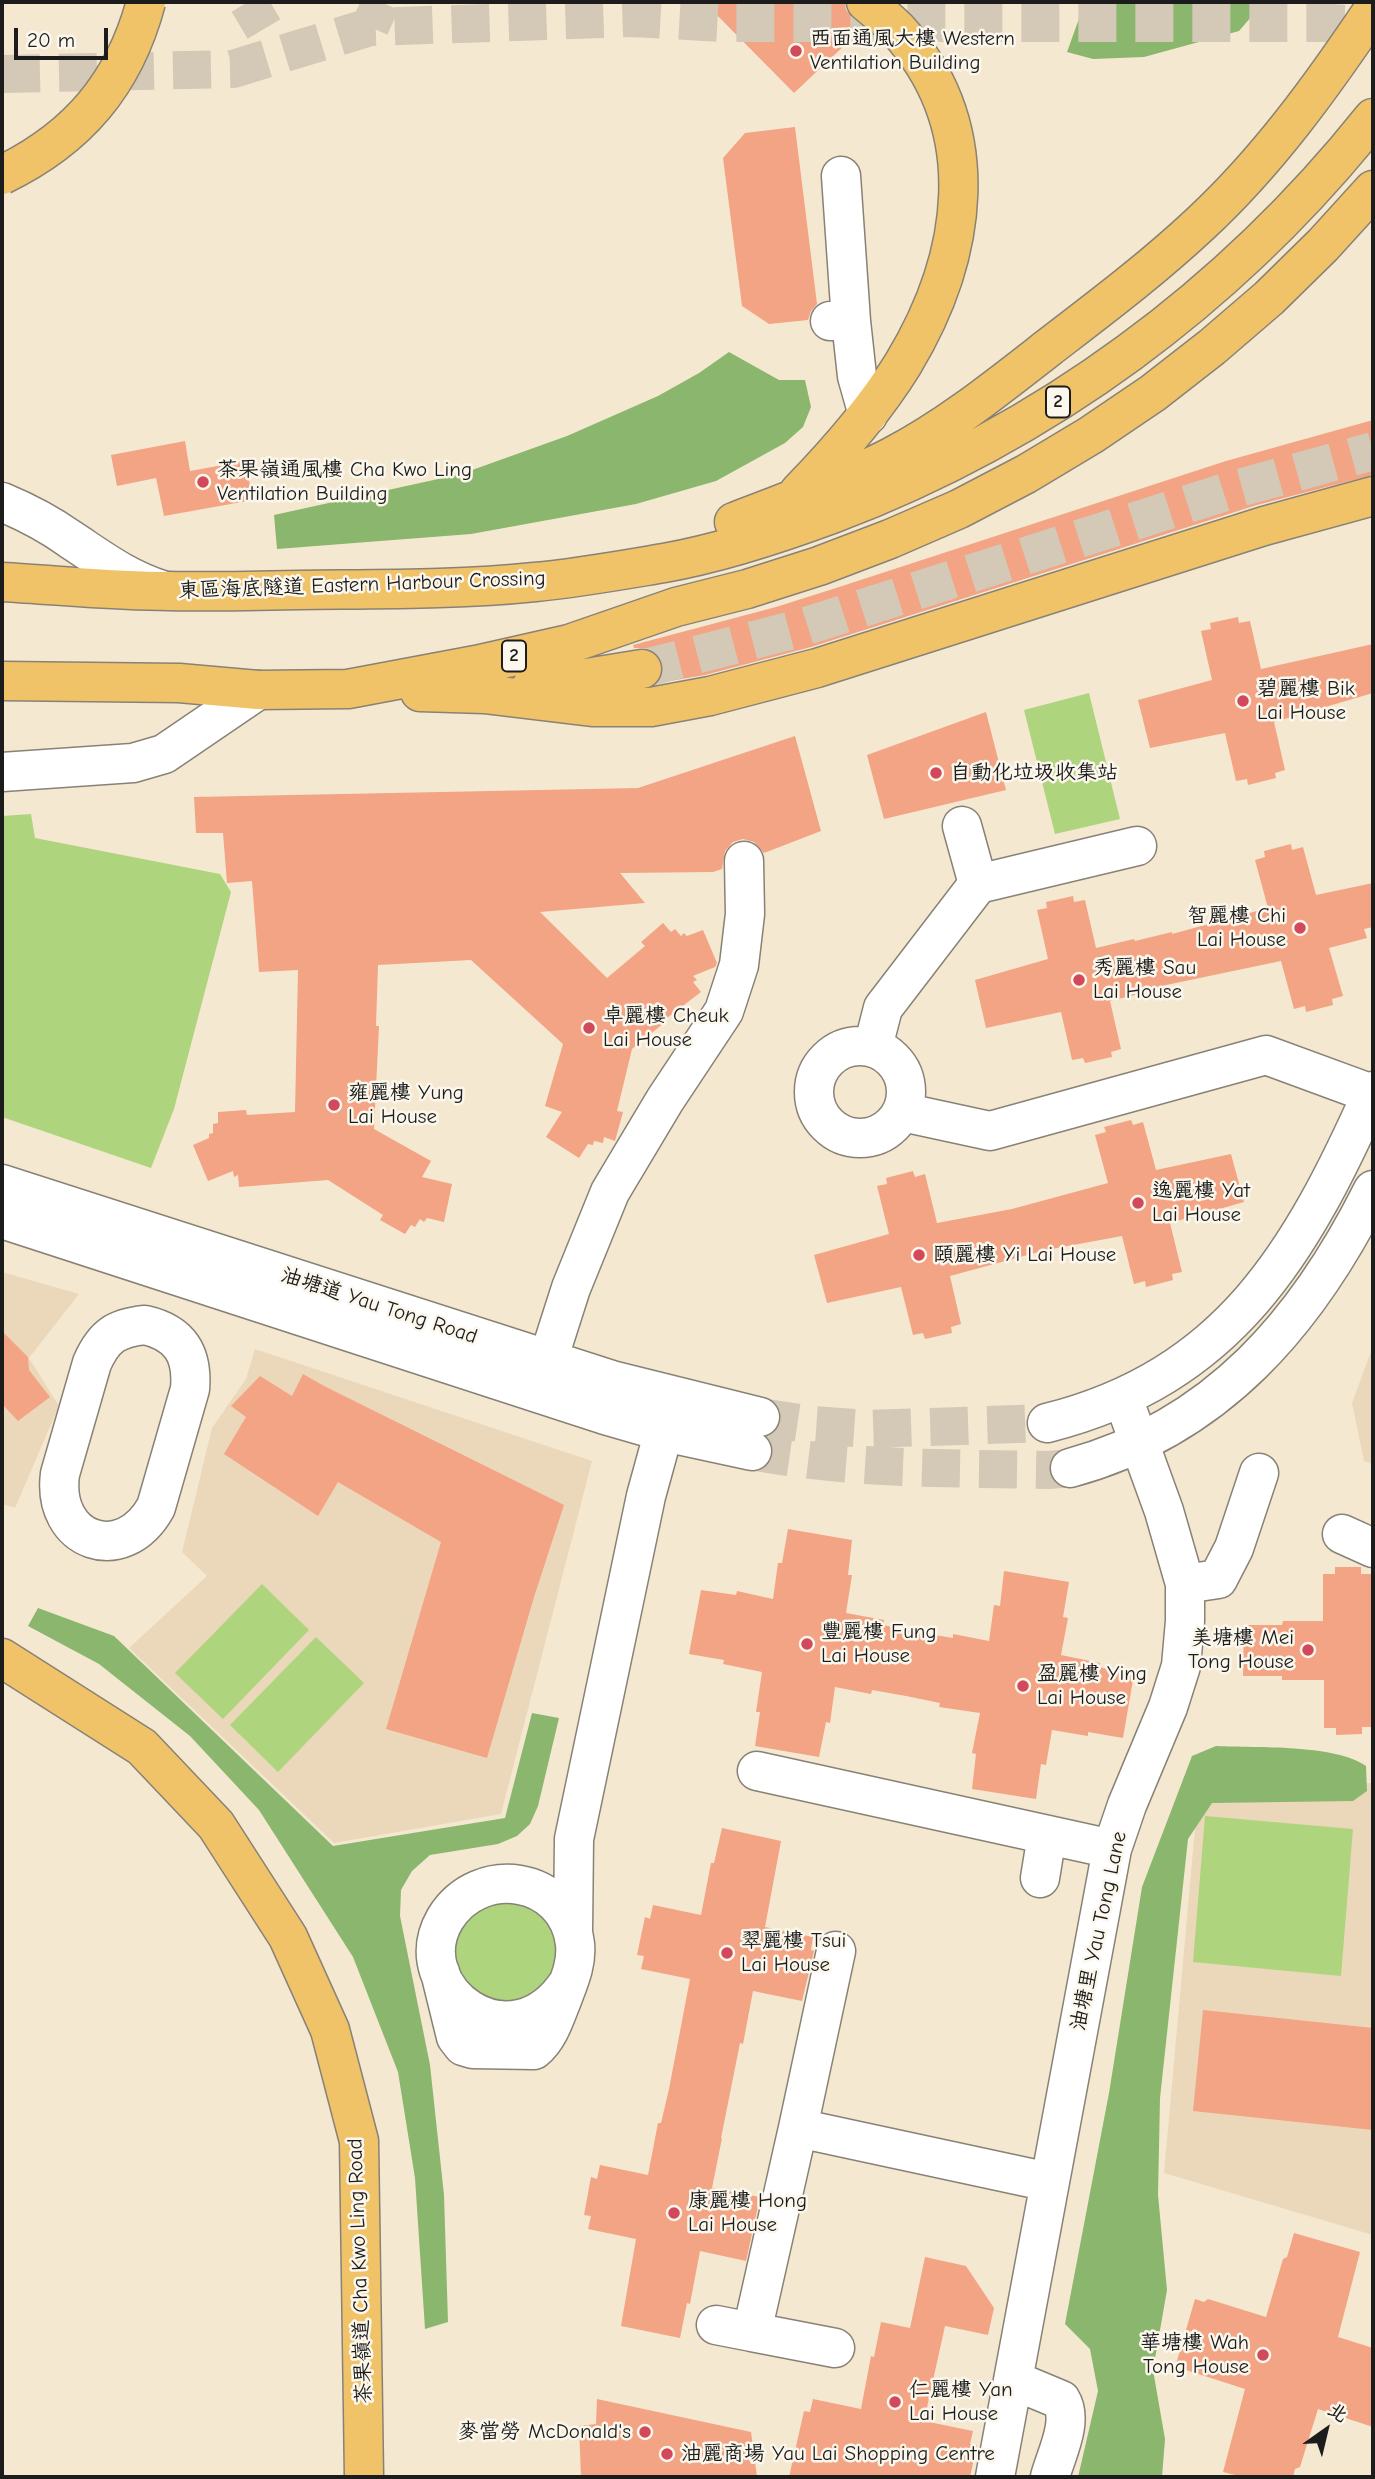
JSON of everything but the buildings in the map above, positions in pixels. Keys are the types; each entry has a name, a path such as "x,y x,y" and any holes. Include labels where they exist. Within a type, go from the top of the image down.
{"main road":[{"path":"2,175 37,156 66,135 89,111 111,83 129,52 146,2"},
{"path":"793,498 834,456 904,363 930,310 952,246 960,196 956,144 943,100 932,77 909,43 872,7"},
{"path":"461,587 687,541 843,480 932,434 1020,370 1143,274 1201,224 1250,174 1289,127 1373,10"},
{"name":"東區海底隧道 Eastern Harbour Crossing","path":"2,582 167,592 461,587 551,580 664,563 805,524 873,498 1004,435 1126,356 1184,312 1239,264 1340,160 1373,118"},
{"name":"2","path":"2,681 178,683 258,690 348,689 569,644 676,607 747,589 819,566 959,509 1026,474 1153,393 1269,298 1323,245 1373,190"},
{"path":"348,689 484,694 592,707 651,706 710,696 817,668 1264,526 1373,496"},
{"path":"484,694 642,668"},
{"name":"茶果嶺道 Cha Kwo Ling Road","path":"2,1658 142,1747 216,1825 288,1937 330,2030 359,2141 364,2477"}],"street":[{"path":"841,176 840,321 867,415"},
{"path":"2,502 46,524 119,573 167,592"},
{"path":"2,772 133,763 164,754 258,690"},
{"path":"962,826 978,884"},
{"path":"873,1047 883,1008 978,884 1137,846"},
{"path":"548,1360 571,1288 610,1192 665,1100 724,1011 739,965 745,914 744,860"},
{"path":"858,1045 873,1047 888,1054 899,1066 905,1080 906,1096 902,1112 894,1124 881,1133 859,1138 837,1132 817,1110 814,1080 825,1061 843,1048 858,1045"},
{"path":"902,1112 990,1131 1266,1055 1372,1092 1341,1163 1301,1234 1240,1315 1209,1344 1177,1367 1123,1398 1082,1415 1047,1423"},
{"name":"油塘道 Yau Tong Road","path":"2,1184 548,1360 669,1415 756,1434"},
{"path":"1070,1468 1140,1444 1175,1424 1224,1390 1273,1342 1304,1304 1335,1259 1373,1190"},
{"name":"油塘道 Yau Tong Road","path":"2,1219 605,1415 669,1415"},
{"path":"153,1327 170,1274"},
{"path":"127,1327 153,1327 176,1340 187,1354 192,1371 190,1389 156,1507 148,1522 135,1534 118,1540 101,1541 84,1535 70,1524 61,1509 57,1492 60,1474 99,1347 111,1335 127,1327"},
{"name":"油塘里 Yau Tong Lane","path":"995,2477 1112,1849 1127,1805 1168,1707 1181,1666 1185,1584 1164,1511 1123,1398"},
{"path":"573,1931 559,1908 542,1893 520,1884 498,1883 476,1889 457,1903 444,1922 437,1943 440,1972 456,2037 463,2046 473,2049 534,2050 551,2027 568,1983 575,1958 574,1839 646,1496 669,1415"},
{"path":"1185,1584 1218,1579 1234,1548 1259,1473"},
{"path":"757,1770 1112,1849"},
{"path":"1040,1878 1047,1835"},
{"path":"520,1884 550,1871 563,1859 574,1839"},
{"path":"835,2348 734,2328 798,2128 836,1951"},
{"path":"798,2128 1049,2182"},
{"path":"1013,2379 1061,2400 1065,2407 1066,2421 1054,2463"}],"shaded area":[{"path":"2,1272 79,1294 29,1358 59,1406 15,1508 2,1504"},
{"path":"1373,1346 1373,1464 1364,1461 1352,1403"},
{"path":"255,1349 592,1461 501,1814 334,1843 129,1648 207,1576 182,1552 212,1428 246,1379"},
{"path":"1373,1783 1373,2235 1164,2173 1197,1785"}],"green space":[{"path":"1085,2 1264,2 1239,31 1144,57 1093,59 1067,52"},
{"path":"729,352 779,380 805,380 811,407 803,427 785,443 716,481 636,504 471,534 277,549 274,515 461,474 567,436 658,396"},
{"path":"1089,693 1120,819 1055,834 1024,710"},
{"path":"31,814 35,838 220,874 231,892 174,1109 151,1168 2,1117 2,816"},
{"path":"262,1584 309,1630 223,1719 175,1673"},
{"path":"38,1608 114,1636 333,1846 505,1818 532,1713 559,1718 538,1806 530,1824 517,1836 498,1844 430,1855 412,1871 401,1890 400,1916 430,2065 444,2195 448,2322 425,2329 415,2178 398,2072 353,1957 259,1810 190,1736 99,1664 28,1626"},
{"path":"316,1637 364,1683 278,1772 230,1725"},
{"path":"1216,1746 1295,1748 1353,1759 1366,1766 1367,1791 1353,1801 1212,1803 1188,1839 1160,2098 1158,2195 1167,2290 1153,2370 1165,2439 1162,2477 1078,2477 1098,2391 1090,2349 1065,2324 1109,2093 1142,1887 1192,1756"},
{"path":"1205,1816 1353,1829 1341,1976 1193,1962"},
{"path":"505,1901 525,1905 542,1916 553,1933 557,1953 553,1973 542,1990 525,2001 505,2005 485,2001 468,1990 457,1973 453,1953 457,1933 468,1916 485,1905"}],"tunnel":[{"path":"248,2 264,29"},
{"path":"370,27 381,2"},
{"path":"2,74 233,69 370,27 632,18 723,23 1373,25"},
{"path":"642,669 800,628 1232,490 1373,451"},
{"path":"760,1417 813,1425 869,1429 1047,1423"},
{"path":"752,1451 826,1462 900,1467 1049,1470 1070,1468"}],"place":[{"name":"西面通風大樓 Western Ventilation Building","path":"796,51"},
{"name":"茶果嶺通風樓 Cha Kwo Ling Ventilation Building","path":"203,482"},
{"name":"碧麗樓 Bik Lai House","path":"1243,701"},
{"name":"自動化垃圾收集站","path":"936,773"},
{"name":"智麗樓 Chi Lai House","path":"1300,928"},
{"name":"秀麗樓 Sau Lai House","path":"1079,980"},
{"name":"卓麗樓 Cheuk Lai House","path":"589,1028"},
{"name":"雍麗樓 Yung Lai House","path":"334,1105"},
{"name":"逸麗樓 Yat Lai House","path":"1138,1203"},
{"name":"頤麗樓 Yi Lai House","path":"919,1255"},
{"name":"豐麗樓 Fung Lai House","path":"807,1644"},
{"name":"美塘樓 Mei Tong House","path":"1308,1650"},
{"name":"盈麗樓 Ying Lai House","path":"1023,1686"},
{"name":"翠麗樓 Tsui Lai House","path":"727,1953"},
{"name":"康麗樓 Hong Lai House","path":"674,2213"},
{"name":"華塘樓 Wah Tong House","path":"1263,2355"},
{"name":"仁麗樓 Yan Lai House","path":"895,2402"},
{"name":"麥當勞 McDonald's","path":"645,2432"},
{"name":"油麗商場 Yau Lai Shopping Centre","path":"667,2454"}]}
